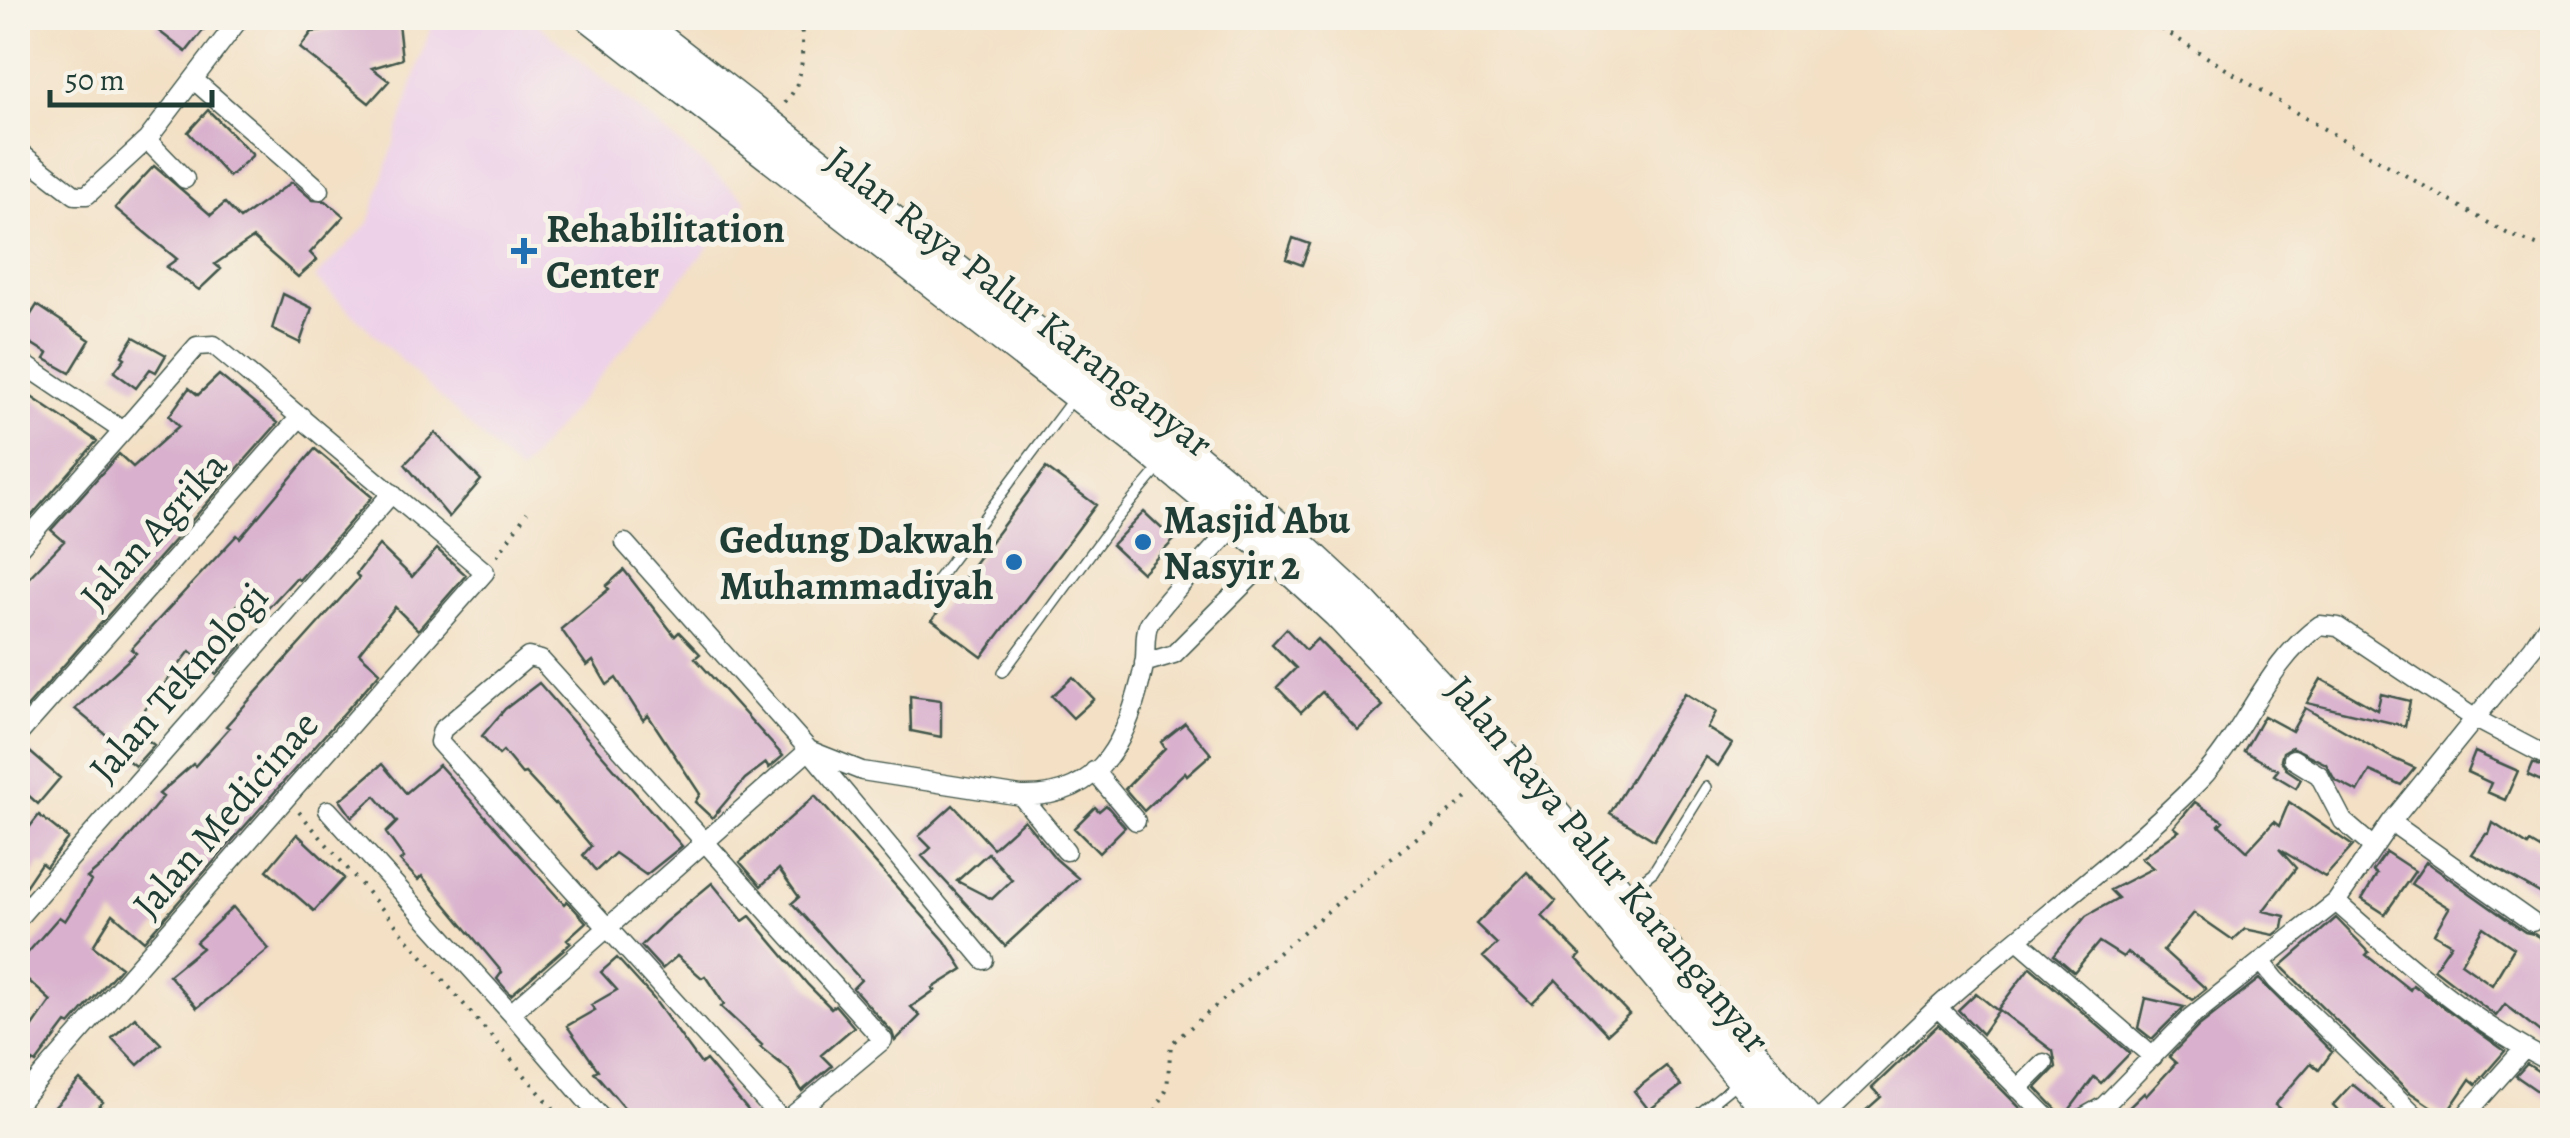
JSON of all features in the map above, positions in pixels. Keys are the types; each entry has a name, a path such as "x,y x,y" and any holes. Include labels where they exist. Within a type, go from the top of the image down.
{"main road":[{"name":"Jalan Raya Palur Karanganyar","path":"590,18 1077,394 1274,554 1337,614 1492,779 1774,1120"},
{"name":"Jalan Raya Palur Karanganyar","path":"636,18 1107,384 1296,540 1377,616 1631,889 1809,1120"}],"street":[{"path":"23,162 81,196 99,186 147,140 240,18"},
{"path":"194,80 320,190"},
{"path":"147,140 185,180"},
{"path":"18,549 196,346 206,343 222,350 485,572"},
{"path":"18,360 122,431"},
{"name":"Jalan Agrika","path":"18,735 301,416"},
{"name":"Jalan Teknologi","path":"18,918 392,493"},
{"path":"809,750 862,770 1021,796 1046,797 1071,788 1094,772 1124,736 1152,620 1236,524"},
{"path":"625,543 809,750 984,960"},
{"path":"1144,663 1180,648 1274,554"},
{"name":"Jalan Medicinae","path":"18,1103 485,572"},
{"path":"2079,1120 2104,1106 2190,1018 2336,902 2391,822 2533,647 2552,618"},
{"path":"1819,1120 1938,1008 2152,826 2203,777 2267,683 2320,625 2338,627 2474,718 2552,759"},
{"path":"528,657 536,657 883,1040 784,1120 608,928 442,747 439,737 442,730 528,657"},
{"path":"511,1013 809,750"},
{"path":"2293,759 2319,775 2343,821 2374,847"},
{"path":"1094,772 1136,822"},
{"path":"1021,796 1066,851"},
{"path":"328,810 603,1120"},
{"path":"2391,822 2532,922"},
{"path":"2336,902 2427,982 2524,1049 2552,1063"},
{"path":"2018,940 2153,1057"},
{"path":"2261,960 2276,980 2420,1120"},
{"path":"1938,1008 2049,1120"},
{"path":"2461,1120 2524,1049"},
{"path":"2018,1088 2044,1064"}],"lane":[{"path":"936,580 1077,394"},
{"path":"1003,672 1114,522 1163,463"},
{"path":"1631,889 1649,875 1706,787"},
{"path":"1691,1120 1763,1064"},
{"path":"1713,1103 1726,1120"}],"path":[{"path":"767,120 799,85 801,18"},
{"path":"2144,18 2305,118 2491,224 2552,251"},
{"path":"485,572 527,512"},
{"path":"1152,1120 1167,1088 1170,1044 1381,866 1492,779"},
{"path":"286,797 563,1120"}],"shaded area":[{"name":"Rehabilitation Center","path":"464,18 531,18 747,201 519,473 315,278 369,223 432,23"}],"building":[{"path":"164,18 213,18 186,52 155,28"},
{"path":"398,23 402,59 372,68 389,81 369,103 300,48 312,32"},
{"path":"208,110 253,155 229,177 188,132"},
{"path":"154,166 211,215 225,203 240,219 292,182 313,200 326,201 344,216 310,253 317,260 298,277 253,238 215,264 221,269 199,290 166,267 177,259 115,208"},
{"path":"1293,238 1310,244 1302,265 1286,259"},
{"path":"283,294 312,308 300,343 272,329"},
{"path":"37,305 90,340 70,373 45,359 48,354 18,335"},
{"path":"134,337 166,355 156,372 150,369 136,388 114,372"},
{"path":"219,375 278,423 18,717 18,589 64,541 51,530 119,454 133,467 179,426 169,416 189,388 198,395"},
{"path":"18,388 97,441 18,531"},
{"path":"435,433 481,480 449,517 405,464"},
{"path":"315,449 372,497 299,580 296,578 268,608 248,592 220,624 242,645 216,674 190,651 131,727 154,745 135,766 117,752 121,747 75,709 136,653 131,649 237,535 240,538"},
{"name":"Gedung Dakwah Muhammadiyah","path":"1046,468 1096,505 982,657 932,620"},
{"name":"Masjid Abu Nasyir 2","path":"1144,512 1174,540 1142,573 1112,545"},
{"path":"379,545 412,577 437,549 466,575 418,630 395,607 359,653 380,672 144,941 113,914 93,946 121,967 18,1080 18,1018 32,1028 51,1001 18,971 18,964 59,917 65,921 91,881 87,878 113,856 144,820 163,797 159,794 195,766 229,728 226,726 359,578 356,574"},
{"path":"624,570 675,636 679,632 700,654 695,658 783,756 769,768 766,763 745,779 712,818 695,802 700,794 648,715 643,720 616,678 607,685 593,661 587,666 561,629 609,589 606,586"},
{"path":"1286,629 1306,650 1317,639 1383,706 1358,730 1322,692 1301,712 1277,687 1296,668 1272,644"},
{"path":"1073,677 1094,699 1073,718 1052,696"},
{"path":"2321,679 2377,710 2381,694 2410,701 2405,726 2307,703"},
{"path":"539,683 682,846 646,875 615,853 596,871 583,855 591,846 555,803 503,751 499,755 482,736 505,709"},
{"path":"1685,693 1716,712 1707,728 1732,744 1718,766 1705,757 1654,840 1610,813"},
{"path":"910,696 941,700 941,737 911,731"},
{"path":"2305,708 2415,768 2401,785 2370,771 2358,792 2335,780 2326,764 2292,747 2283,752 2281,760 2286,769 2301,779 2296,788 2274,775 2278,770 2244,751 2264,716 2292,731"},
{"path":"1185,723 1211,754 1187,775 1185,772 1144,811 1125,789 1165,748 1161,742"},
{"path":"23,746 60,778 38,804 18,786 18,747"},
{"path":"2475,752 2518,771 2505,800 2487,792 2491,783 2467,772"},
{"path":"2533,763 2552,771 2552,786 2528,775"},
{"path":"382,764 406,793 439,765 564,904 567,901 586,922 567,939 571,943 511,995 497,979 502,972 422,876 418,880 400,861 404,858 386,833 397,822 375,796 352,817 340,800"},
{"path":"815,796 945,941 963,969 911,1007 920,1016 895,1041 892,1032 853,988 861,980 792,903 799,897 779,869 761,886 740,862"},
{"path":"2195,802 2223,821 2219,825 2247,851 2274,822 2279,826 2289,802 2353,846 2325,877 2279,849 2296,868 2263,911 2285,916 2283,928 2274,935 2245,929 2233,940 2194,913 2163,950 2206,989 2192,1000 2127,952 2123,957 2099,942 2074,972 2054,955 2086,916 2118,898 2110,890 2153,868 2141,858 2179,831 2174,827"},
{"path":"953,805 993,848 1024,820 1056,859 1078,878 1005,946 922,856 931,848 919,836","holes":["988,853 1012,880 992,899 957,881"]},
{"path":"1106,805 1125,827 1099,853 1074,828 1095,807 1099,811"},
{"path":"39,815 68,838 46,867 41,863 18,897 18,842"},
{"path":"2493,823 2552,856 2552,883 2545,896 2472,854"},
{"path":"297,834 344,878 314,911 267,870"},
{"path":"2386,852 2415,871 2385,914 2362,899"},
{"path":"2426,862 2525,932 2552,946 2552,1033 2543,1028 2540,1032 2505,1004 2496,1016 2434,969 2451,944 2434,934 2449,908 2411,884","holes":["2483,927 2514,948 2492,985 2461,963"]},
{"path":"1527,872 1556,901 1542,916 1581,955 1577,959 1629,1014 1607,1034 1556,980 1532,1004 1483,957 1497,944 1476,924"},
{"path":"712,883 743,921 750,916 808,985 831,1008 835,1005 854,1027 821,1055 832,1066 802,1091 789,1070 721,1007 724,1004 705,976 702,978 677,956 662,969 641,946"},
{"path":"233,907 269,949 197,1008 169,975 202,948 196,942"},
{"path":"2336,918 2369,952 2366,955 2410,990 2413,985 2505,1051 2476,1084 2470,1079 2445,1116 2408,1091 2281,966"},
{"path":"617,958 653,998 701,1064 706,1060 756,1120 638,1120 629,1113 594,1072 598,1070 567,1026 595,1010 591,1005 617,990 601,972"},
{"path":"2030,967 2130,1053 2101,1083 2094,1077 2064,1117 2036,1088 2056,1067 2053,1051 1998,1009"},
{"path":"2259,979 2332,1052 2319,1070 2311,1063 2275,1105 2293,1120 2116,1120 2144,1093 2146,1096 2176,1063 2169,1057 2199,1026"},
{"path":"1976,993 1998,1011 1982,1034 1958,1010"},
{"path":"2145,998 2184,1007 2152,1039 2138,1028"},
{"path":"135,1017 161,1044 138,1065 112,1038"},
{"path":"1938,1025 2028,1116 2023,1120 1904,1120 1897,1113 1889,1120 1855,1120 1881,1097 1872,1088"},
{"path":"2527,1064 2552,1080 2552,1101 2516,1076"},
{"path":"1666,1066 1681,1086 1649,1110 1634,1091"},
{"path":"80,1080 103,1102 85,1120 61,1120 51,1111"},
{"path":"2352,1084 2396,1120 2329,1120 2338,1110 2333,1105"}],"place":[{"name":"Rehabilitation Center","path":"524,251"},
{"name":"Masjid Abu Nasyir 2","path":"1143,542"},
{"name":"Gedung Dakwah Muhammadiyah","path":"1014,562"}]}
